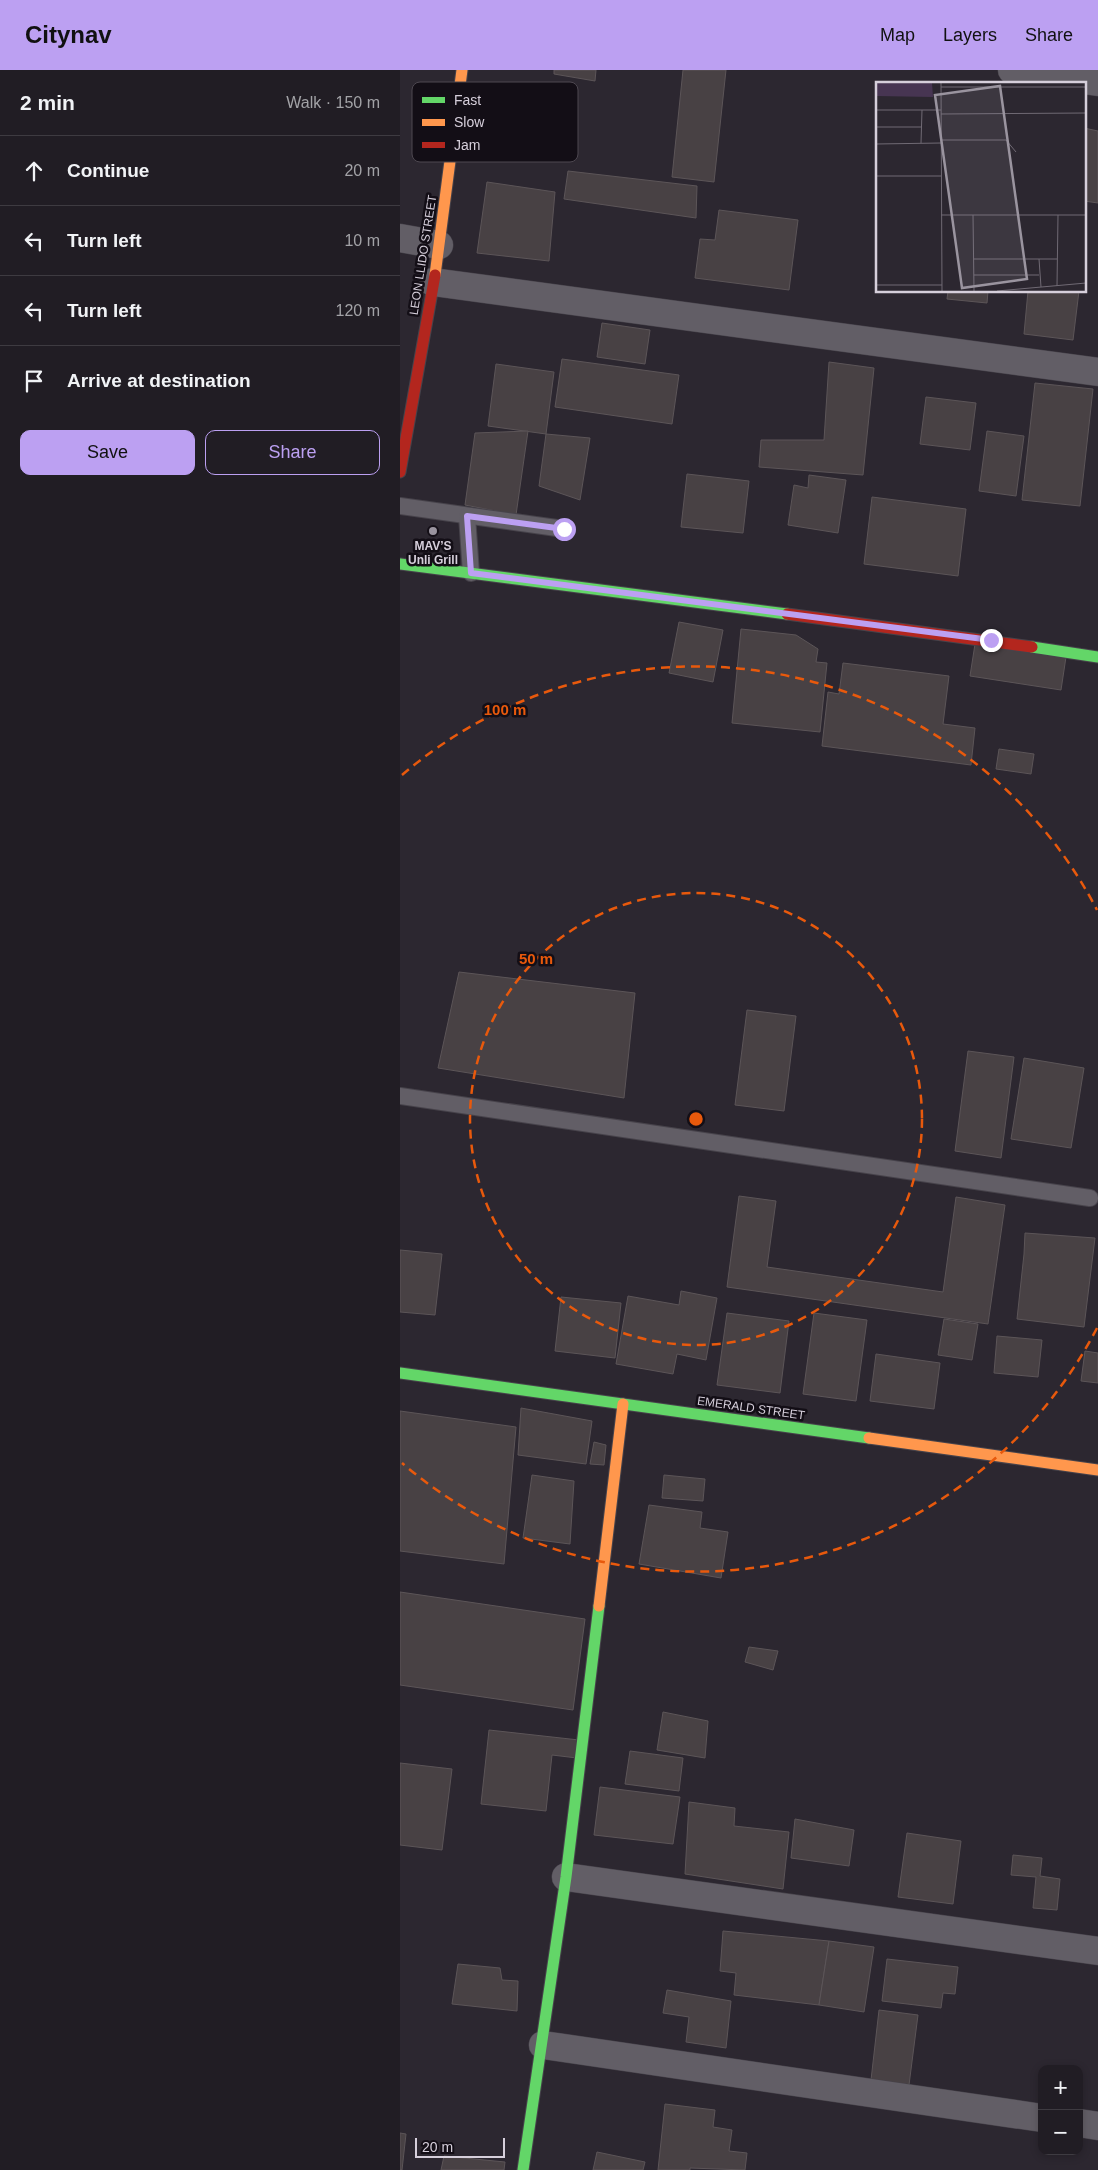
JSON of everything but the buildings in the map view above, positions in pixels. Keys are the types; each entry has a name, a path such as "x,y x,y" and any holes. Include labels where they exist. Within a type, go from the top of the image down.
{"street":[{"path":"1012,70 1098,82"},
{"name":"LEON LLIDO STREET","path":"400,472 439,245 450,162"},
{"path":"400,238 439,245"},
{"path":"433,282 1098,372"},
{"path":"400,564 991,640 1098,657"},
{"name":"EMERALD STREET","path":"400,1373 1098,1470"},
{"path":"523,2170 543,2046 566,1877 623,1404"},
{"path":"566,1877 1098,1951"},
{"path":"543,2046 1038,2117"},
{"path":"1083,2124 1098,2126"}],"lane":[{"path":"400,506 564,529"},
{"path":"467,516 471,573"},
{"path":"400,1096 1090,1198"}],"traffic: fast":[{"path":"400,564 787,614"},
{"path":"1032,647 1098,657"},
{"path":"400,1373 869,1438"},
{"path":"523,2170 566,1877 599,1606"}],"traffic: slow":[{"path":"460,82 462,70"},
{"path":"435,275 450,162"},
{"path":"599,1606 623,1404"},
{"path":"869,1438 1098,1470"}],"traffic: jam":[{"path":"400,472 435,275"},
{"path":"787,614 1032,647"}],"place":[{"name":"MAV’S Unli Grill","path":"433,531"}],"route":[{"path":"564,529 467,516 471,573 991,640"}]}
